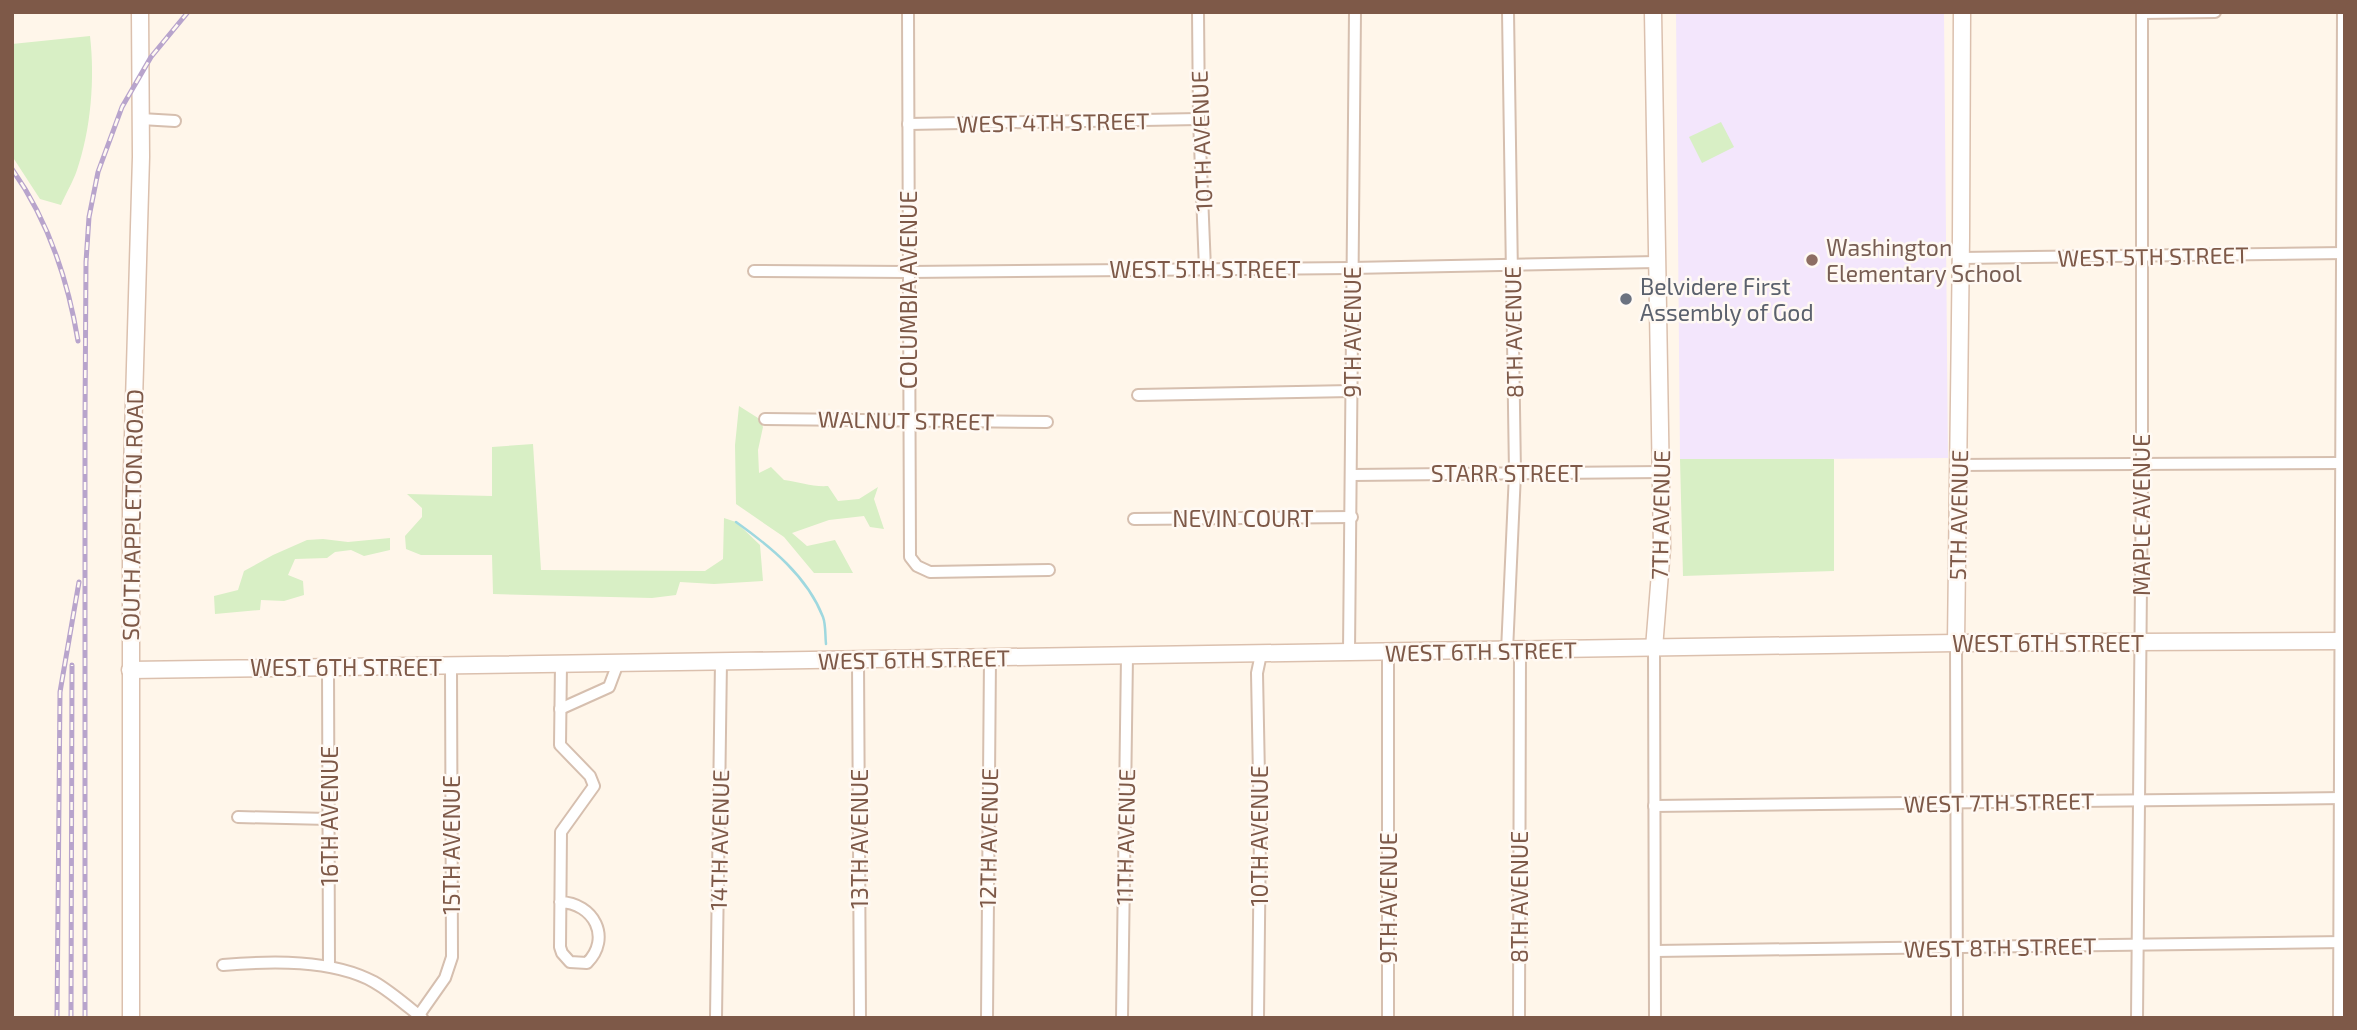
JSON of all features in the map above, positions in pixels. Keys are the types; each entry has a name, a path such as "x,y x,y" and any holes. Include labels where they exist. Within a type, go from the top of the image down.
{"street":[{"name":"SOUTH APPLETON ROAD","path":"131,1018 131,506 141,119 140,12"},
{"name":"COLUMBIA AVENUE","path":"908,12 910,557 916,566 929,572 1049,570"},
{"name":"10TH AVENUE","path":"1198,12 1205,269"},
{"name":"9TH AVENUE","path":"1349,652 1355,12"},
{"name":"8TH AVENUE","path":"1508,12 1519,1018"},
{"name":"7TH AVENUE","path":"1654,12 1662,472 1662,548 1654,648 1655,1018"},
{"name":"5TH AVENUE","path":"1957,1018 1956,643 1962,12"},
{"path":"2142,13 2215,12"},
{"path":"2339,1018 2342,942 2343,12"},
{"name":"MAPLE AVENUE","path":"2137,1018 2142,466 2142,13"},
{"path":"141,119 175,121"},
{"name":"WEST 4TH STREET","path":"908,124 1199,120"},
{"name":"WEST 5TH STREET","path":"1961,258 2343,253"},
{"name":"WEST 5TH STREET","path":"754,271 1351,268 1657,262"},
{"path":"1138,395 1352,391"},
{"name":"WALNUT STREET","path":"765,419 1047,422"},
{"path":"1958,466 2341,463"},
{"name":"STARR STREET","path":"1352,475 1662,472"},
{"name":"NEVIN COURT","path":"1134,519 1352,517"},
{"name":"WEST 6TH STREET","path":"130,670 1956,643 2343,641"},
{"name":"9TH AVENUE","path":"1388,652 1388,1018"},
{"name":"10TH AVENUE","path":"1258,1018 1260,829 1257,673 1261,654"},
{"name":"11TH AVENUE","path":"1122,1018 1127,656"},
{"name":"12TH AVENUE","path":"987,1018 990,659"},
{"name":"14TH AVENUE","path":"716,1018 721,661"},
{"name":"13TH AVENUE","path":"858,661 860,1018"},
{"path":"561,709 609,687 618,663"},
{"path":"560,902 572,902 590,914 596,922 598,943 596,952 587,963 570,962 562,953 560,902 561,832 594,786 590,776 560,745 561,664"},
{"name":"16TH AVENUE","path":"328,667 329,966"},
{"name":"15TH AVENUE","path":"421,1016 445,978 452,957 451,667"},
{"name":"WEST 7TH STREET","path":"1654,806 2342,798"},
{"path":"238,817 329,819"},
{"name":"WEST 8TH STREET","path":"1655,951 2342,942"},
{"path":"223,965 252,962 329,966 373,982 421,1016"}],"shaded area":[{"name":"Washington Elementary School","path":"1676,12 1944,12 1948,458 1680,460"}],"green space":[{"path":"90,36 92,86 89,121 77,170 61,205 40,199 12,156 12,44"},
{"path":"1721,122 1734,147 1702,163 1689,137"},
{"path":"739,406 758,418 763,427 758,450 759,473 771,467 784,480 828,486 838,501 859,499 878,487 874,499 884,529 870,527 864,516 829,520 792,533 807,546 835,540 853,573 814,573 784,537 736,504 735,445"},
{"path":"533,444 541,570 705,571 723,559 724,518 736,522 760,545 763,581 714,584 680,582 676,595 652,598 493,594 492,555 421,555 406,549 405,536 422,517 422,508 407,494 492,496 492,447"},
{"path":"1680,459 1834,459 1834,571 1683,576"},
{"path":"390,538 390,550 364,556 351,550 335,552 327,558 295,559 288,575 303,581 304,595 284,601 261,600 260,610 215,614 214,596 238,590 244,571 307,540 348,542"}],"waterway":[{"path":"736,522 775,552 808,588 823,617 826,644"}],"railway":[{"path":"85,1018 85,419 86,262 89,217 98,172 122,107 151,57 188,12"},
{"path":"12,169 36,209 55,251 69,296 78,341"},
{"path":"57,1018 60,692 79,582"},
{"path":"71,1018 72,665"}],"place":[{"name":"Washington Elementary School","path":"1812,260"},
{"name":"Belvidere First Assembly of God","path":"1626,299"}]}
